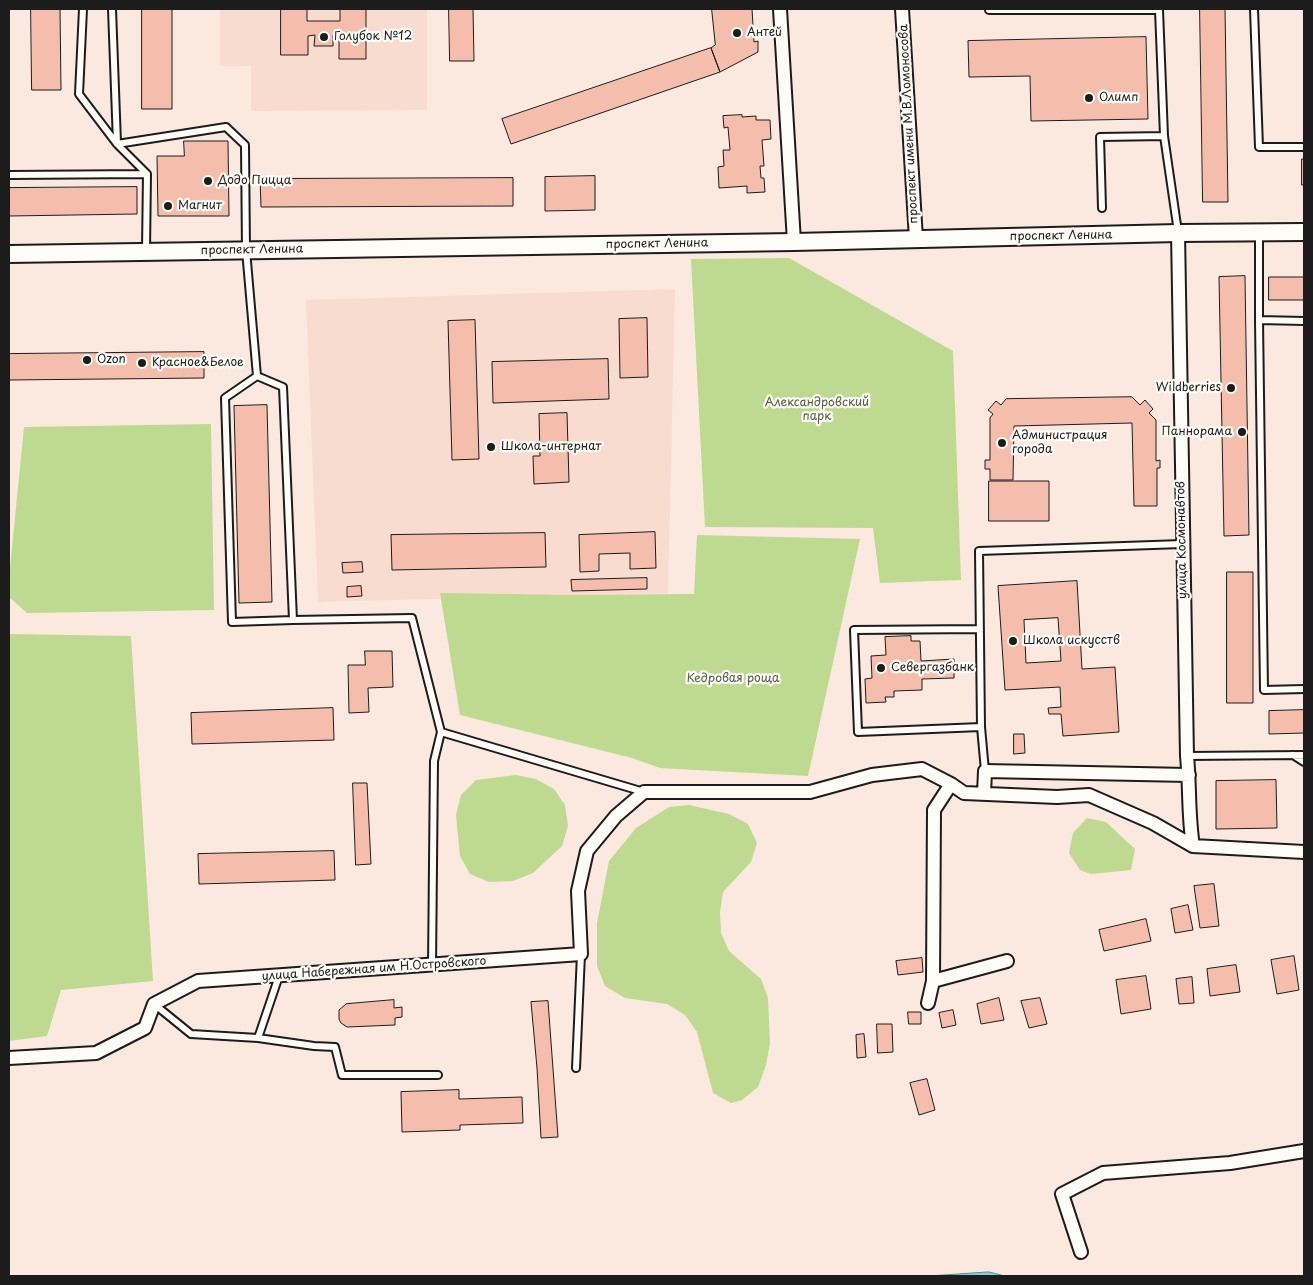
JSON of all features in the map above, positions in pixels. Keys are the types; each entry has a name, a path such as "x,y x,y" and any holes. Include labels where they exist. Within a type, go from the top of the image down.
{"street":[{"path":"780,9 794,242"},
{"name":"проспект имени М.В.Ломоносова","path":"902,9 916,239"},
{"name":"проспект Ленина","path":"9,254 1304,232"},
{"name":"улица Космонавтов","path":"1178,233 1187,756 1190,825 1193,846"},
{"path":"581,954 578,891 588,851 616,816 644,792 810,792 872,775 922,769 952,784 964,793 1057,796 1089,795 1153,823 1193,846 1304,852"},
{"path":"984,794 985,771 1189,775"},
{"path":"928,1002 933,981 934,810 952,784"},
{"name":"улица Набережная им Н.Островского","path":"154,1004 198,981 581,954"},
{"path":"933,981 1008,961"},
{"path":"9,1058 96,1052 145,1028 154,1004"},
{"path":"1081,1252 1062,1194 1103,1174 1230,1163 1304,1151"}],"lane":[{"path":"83,9 79,94 117,144 147,174 146,252"},
{"path":"112,9 117,144"},
{"path":"1254,9 1258,147 1304,147"},
{"path":"989,10 1159,10 1164,136 1178,233"},
{"path":"117,144 226,127 245,145 246,250 257,376"},
{"path":"1102,208 1100,137 1164,136"},
{"path":"9,174 147,174"},
{"path":"1258,233 1264,690 1304,689"},
{"path":"1258,320 1304,321"},
{"path":"257,376 225,398 232,622 412,618 441,732 434,762 432,966"},
{"path":"257,376 283,387 293,620"},
{"path":"985,771 981,727 979,551 1182,544"},
{"path":"980,628 854,630 858,732 981,727"},
{"path":"441,732 644,792"},
{"path":"1292,755 1304,762"},
{"path":"1187,756 1304,755"},
{"path":"576,1068 581,954"},
{"path":"258,1038 279,976"},
{"path":"154,1004 191,1034 258,1038 335,1047 342,1075 438,1075"}],"shaded area":[{"name":"Голубок №12","path":"220,9 427,9 427,110 251,111 251,66 220,66"},
{"name":"Школа-интернат","path":"675,289 668,593 318,602 306,300"}],"green space":[{"name":"Александровский парк","path":"789,258 953,351 961,580 880,583 873,528 705,527 691,259"},
{"path":"211,424 214,610 27,613 9,597 9,578 24,427"},
{"name":"Кедровая роща","path":"697,535 860,539 808,776 660,768 632,758 460,715 440,593 694,594"},
{"path":"9,634 131,636 153,981 61,990 47,1036 9,1041"},
{"path":"516,775 536,779 554,789 565,805 568,826 562,846 533,873 513,881 489,882 470,874 460,856 456,815 461,795 476,780"},
{"path":"689,805 729,814 748,824 757,843 751,862 723,892 720,912 721,933 729,951 761,979 768,998 770,1043 766,1065 758,1087 742,1100 731,1103 713,1093 697,1032 685,1015 667,1004 625,998 605,986 597,966 597,923 609,861 636,828 669,807"},
{"path":"1087,818 1106,822 1135,849 1131,870 1091,874 1080,870 1069,853 1073,833"}],"water":[{"path":"989,1272 1005,1276 929,1276"}],"building":[{"path":"31,9 60,9 61,90 32,90"},
{"path":"142,9 172,9 172,109 142,109"},
{"path":"281,9 307,9 307,21 340,21 340,9 366,9 366,59 339,59 339,35 333,35 333,46 314,46 315,35 308,36 308,55 281,55"},
{"path":"449,9 473,9 474,61 450,61"},
{"path":"712,9 752,9 754,42 758,41 758,52 720,72 711,48 715,45"},
{"path":"1200,9 1225,9 1228,202 1203,202"},
{"name":"Олимп","path":"1146,37 1148,119 1031,121 1030,76 969,77 968,41"},
{"path":"711,48 720,72 511,144 502,119"},
{"path":"742,115 742,117 756,116 756,120 770,120 771,139 762,140 764,166 760,166 761,178 764,178 765,192 747,193 747,186 719,188 718,167 724,166 723,150 730,150 728,127 724,128 723,116"},
{"path":"184,141 228,141 229,216 158,216 157,156 184,156"},
{"path":"1302,159 1304,159 1304,185 1302,185"},
{"path":"595,176 595,210 545,211 545,177"},
{"path":"513,178 513,206 261,207 260,179"},
{"path":"137,187 137,214 9,216 9,188"},
{"path":"1245,276 1249,535 1224,536 1219,277"},
{"path":"1269,277 1304,277 1304,300 1269,300"},
{"path":"647,318 648,377 620,378 619,319"},
{"path":"475,320 479,459 452,460 448,321"},
{"path":"204,352 204,378 9,380 9,354"},
{"path":"608,359 609,399 493,403 492,362"},
{"name":"Администрация города","path":"1132,397 1140,405 1145,400 1153,409 1149,413 1156,420 1156,461 1160,460 1160,468 1157,468 1157,506 1134,506 1132,423 1014,426 1013,480 990,480 990,469 985,469 985,460 990,460 990,418 993,414 988,410 996,401 1001,405 1006,399"},
{"path":"267,405 272,602 239,603 234,406"},
{"path":"567,413 569,482 534,484 533,456 540,456 539,414"},
{"path":"989,481 1049,481 1049,521 989,521"},
{"path":"655,532 656,568 630,569 630,553 599,554 599,571 580,572 579,535"},
{"path":"545,533 546,567 392,570 391,535"},
{"path":"362,562 363,572 343,573 342,563"},
{"path":"1227,572 1253,572 1253,703 1227,703"},
{"path":"647,578 647,589 572,591 571,580"},
{"name":"Школа искусcтв","path":"1077,581 1082,669 1115,667 1119,732 1063,736 1061,714 1049,714 1048,708 1061,707 1060,687 1005,690 998,586","holes":["1058,618 1061,661 1026,663 1024,620"]},
{"path":"361,586 362,596 347,597 347,587"},
{"path":"911,636 911,641 920,641 921,661 954,659 954,678 922,679 922,690 894,691 894,697 885,697 886,702 866,703 865,679 872,678 871,656 886,655 885,637"},
{"path":"365,651 392,651 393,687 368,688 369,712 349,713 348,665 365,665"},
{"path":"333,708 334,740 192,744 191,713"},
{"path":"1304,710 1304,733 1269,734 1269,711"},
{"path":"1014,734 1024,734 1025,753 1014,754"},
{"path":"1276,780 1277,828 1216,829 1216,781"},
{"path":"353,783 367,783 371,864 356,865"},
{"path":"334,851 335,880 199,884 198,854"},
{"path":"1214,884 1219,926 1200,928 1194,886"},
{"path":"1188,905 1193,930 1175,933 1171,909"},
{"path":"1146,919 1151,941 1104,951 1099,930"},
{"path":"1294,956 1299,990 1277,994 1271,960"},
{"path":"922,958 923,972 898,975 896,961"},
{"path":"1236,965 1240,992 1210,996 1207,969"},
{"path":"1146,976 1151,1009 1121,1014 1116,980"},
{"path":"1192,977 1194,1003 1179,1004 1176,979"},
{"path":"999,998 1004,1020 981,1024 977,1004"},
{"path":"1040,998 1047,1024 1029,1028 1021,1001"},
{"path":"394,1000 394,1008 402,1007 402,1017 395,1018 395,1025 347,1027 339,1019 339,1010 346,1004"},
{"path":"548,1001 558,1137 541,1138 531,1002"},
{"path":"953,1010 956,1025 942,1028 939,1013"},
{"path":"908,1012 921,1012 921,1024 909,1024"},
{"path":"877,1024 892,1024 893,1052 878,1053"},
{"path":"864,1034 866,1057 857,1058 856,1035"},
{"path":"927,1079 935,1110 919,1115 910,1083"},
{"path":"459,1090 459,1099 522,1097 523,1123 460,1125 460,1130 402,1132 401,1092"}],"place":[{"name":"Антей","path":"737,33"},
{"name":"Голубок №12","path":"324,37"},
{"name":"Олимп","path":"1089,98"},
{"name":"Додо Пицца","path":"208,181"},
{"name":"Магнит","path":"168,206"},
{"name":"Ozon","path":"87,360"},
{"name":"Красное&Белое","path":"142,363"},
{"name":"Wildberries","path":"1231,388"},
{"name":"Паннорама","path":"1242,432"},
{"name":"Администрация города","path":"1002,443"},
{"name":"Школа-интернат","path":"491,447"},
{"name":"Школа искусcтв","path":"1013,641"},
{"name":"Севергазбанк","path":"881,668"}]}
